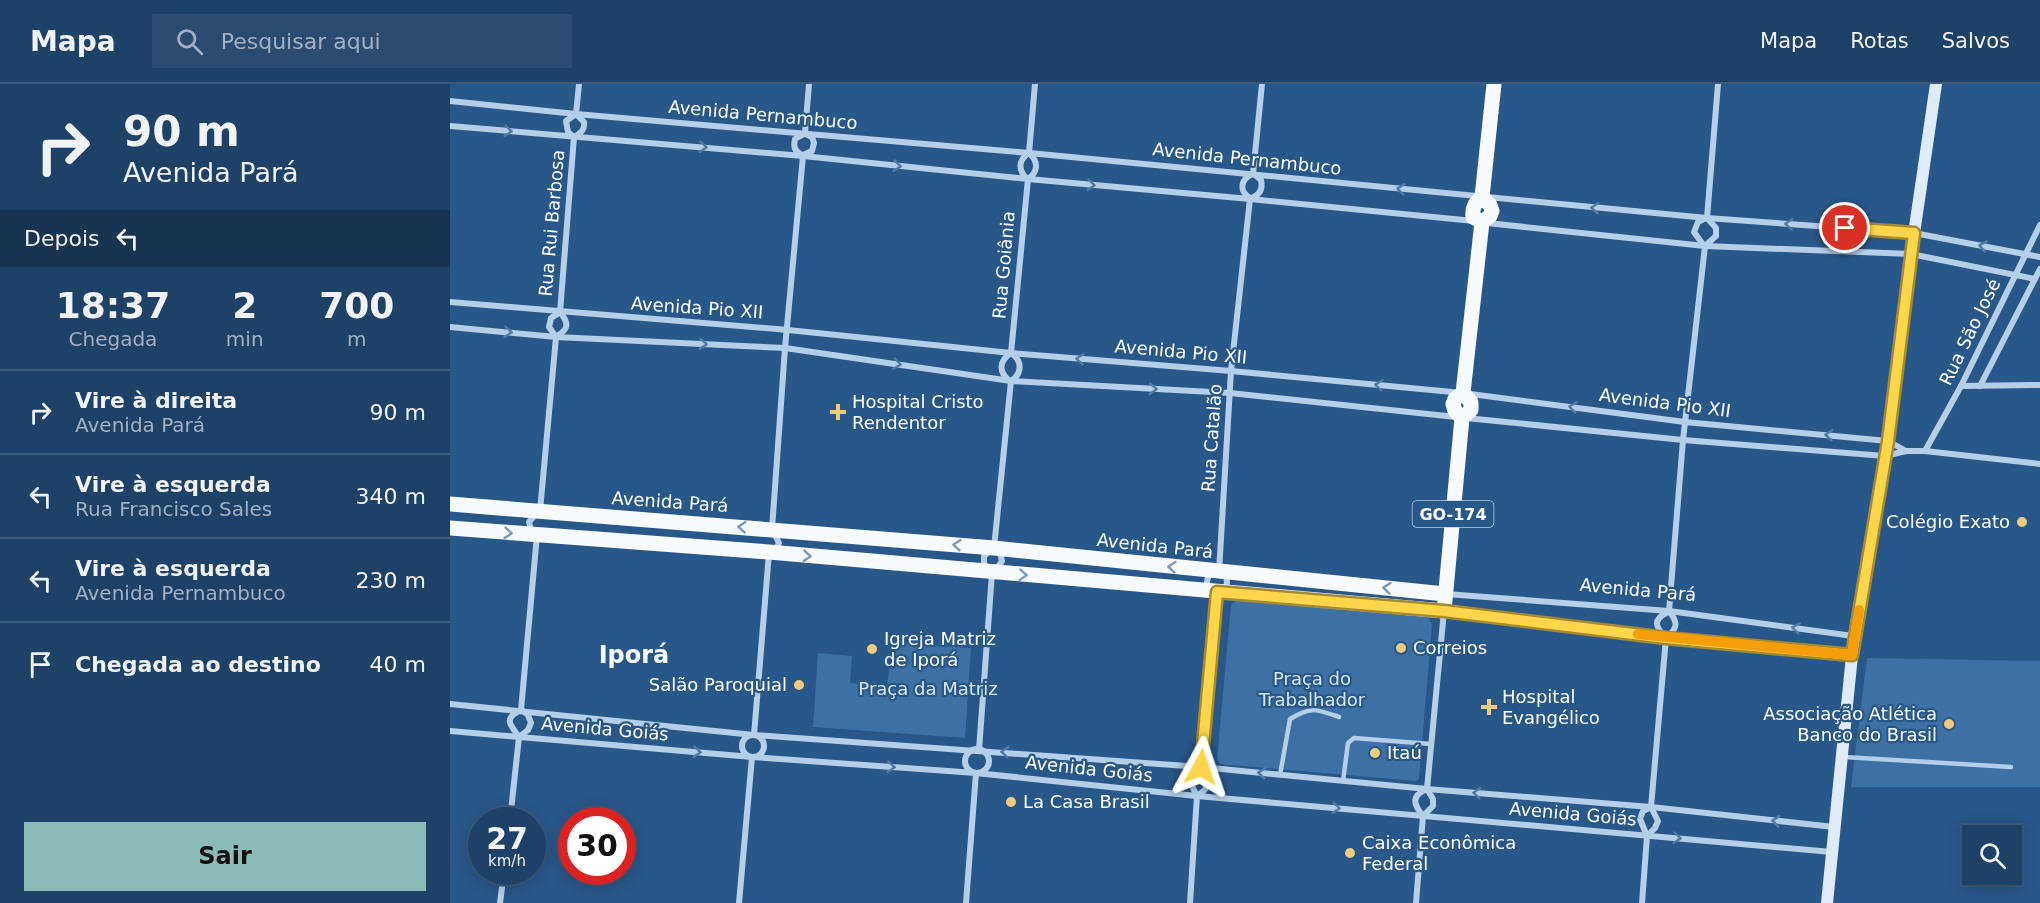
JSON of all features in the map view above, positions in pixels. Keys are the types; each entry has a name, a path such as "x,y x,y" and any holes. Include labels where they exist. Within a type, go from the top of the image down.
{"main road":[{"name":"GO-174","path":"1444,611 1462,418 1455,411 1453,404 1463,393 1482,222 1490,216 1492,211 1490,205 1482,198 1494,84"},
{"name":"Avenida Pará","path":"450,504 543,524 766,550 992,573 1444,611"},
{"name":"Avenida Pará","path":"450,528 543,524 767,532 994,548 1445,594"}],"street":[{"name":"Rua Rui Barbosa","path":"574,137 568,132 566,121 576,114 579,84"},
{"path":"805,134 809,84"},
{"name":"Rua Goiânia","path":"1011,353 1028,179 1034,174 1036,166 1029,153 1035,84"},
{"name":"Rua Catalão","path":"1253,174 1262,84"},
{"path":"1647,836 1658,821 1651,807 1666,638 1677,625 1676,619 1669,611 1683,440 1705,246 1716,236 1716,228 1707,218 1718,84"},
{"path":"1827,903 1854,636 1888,441 1911,254 1936,84"},
{"name":"Avenida Pernambuco","path":"450,101 1253,174 1482,198 1914,233 2040,257"},
{"name":"Rua Rui Barbosa","path":"574,137 583,131 584,126 584,122 576,114"},
{"name":"Avenida Pernambuco","path":"450,126 803,156 1705,246 1911,254 2035,279"},
{"path":"805,134 812,137 814,143 812,151 803,156 795,151 793,145 795,139 805,134"},
{"name":"Rua Rui Barbosa","path":"556,337 566,331 567,327 566,319 560,312 574,137"},
{"name":"Rua Goiânia","path":"1028,179 1022,173 1020,165 1029,153"},
{"path":"754,735 766,550 777,547 779,543 767,532 803,156"},
{"name":"Rua Catalão","path":"1251,199 1244,193 1242,185 1246,177 1253,174"},
{"name":"Rua Catalão","path":"1251,199 1259,194 1262,185 1261,180 1253,174"},
{"name":"Rua Catalão","path":"1219,572 1230,393 1251,199"},
{"path":"1705,246 1694,232 1698,222 1707,218"},
{"name":"Rua São José","path":"1925,451 1961,386 2040,225"},
{"name":"Rua São José","path":"1980,386 2040,269"},
{"name":"Avenida Pio XII","path":"450,302 788,330 1011,353 1463,393 1685,422 1888,441 1906,451"},
{"name":"Rua Rui Barbosa","path":"521,710 543,524 556,337 549,327 551,318 560,312"},
{"name":"Avenida Pio XII","path":"450,327 556,337 785,348 1011,381 1230,393 1683,440 1885,456 1906,451 1925,451 2040,464"},
{"name":"Rua Goiânia","path":"1011,353 1002,363 1005,377 1011,381"},
{"name":"Rua Goiânia","path":"994,548 1011,381 1019,373 1020,367 1016,357 1011,353"},
{"path":"1961,386 2040,385"},
{"name":"Rua Goiânia","path":"992,573 984,563 984,556 994,548"},
{"name":"Rua Goiânia","path":"992,573 999,568 1002,561 1000,553 994,548"},
{"name":"Rua Catalão","path":"1219,572 1225,575 1227,581 1224,590 1217,592 1209,587 1207,581 1210,575 1219,572"},
{"name":"Rua Goiânia","path":"980,750 992,573"},
{"name":"Rua Catalão","path":"1197,796 1205,791 1208,783 1207,774 1201,767 1217,592"},
{"name":"Avenida Pará","path":"1445,594 1669,611 1854,636"},
{"path":"1416,903 1423,816 1433,806 1433,799 1427,789 1444,611"},
{"name":"Avenida Pará","path":"1444,611 1666,638 1852,655"},
{"path":"1666,638 1657,628 1656,622 1660,616 1669,611"},
{"path":"450,704 754,735 1201,767 1427,789 1651,807 1834,827"},
{"name":"Rua Rui Barbosa","path":"511,807 519,737 510,726 510,722 513,714 521,710"},
{"name":"Rua Rui Barbosa","path":"519,737 528,730 531,723 528,715 521,710"},
{"name":"Avenida Goiás","path":"450,731 976,773 1197,796 1832,852"},
{"path":"754,735 761,738 764,745 762,752 752,756 745,754 742,744 745,738 754,735"},
{"name":"Rua Goiânia","path":"980,750 986,754 989,761 984,771 976,773 969,770 966,760 972,751 980,750"},
{"path":"739,903 752,756"},
{"name":"Rua Catalão","path":"1190,903 1197,796 1192,788 1191,779 1194,772 1201,767"},
{"name":"Rua Goiânia","path":"966,903 976,773"},
{"path":"1423,816 1415,807 1414,801 1416,796 1427,789"},
{"path":"1642,903 1647,836 1640,819 1644,811 1651,807"},
{"path":"500,903 502,885"}],"lane":[{"path":"1280,775 1290,719 1303,711 1317,710 1339,717"},
{"path":"1343,781 1348,743 1354,738 1431,744"},
{"path":"1842,756 2011,767"}],"green space":[{"name":"Praça do Trabalhador","path":"1238,599 1428,617 1432,625 1419,779 1416,781 1220,764 1217,760 1231,605"},
{"name":"Praça da Matriz","path":"892,643 971,648 965,738 813,727 818,653 852,656 850,683 887,687"},
{"name":"Associação Atlética Banco do Brasil","path":"1867,658 2040,661 2040,787 1851,787"}],"slow traffic":[{"path":"1638,634 1852,655 1859,610"}],"place":[{"name":"Hospital Cristo Rendentor","path":"838,412"},
{"name":"Colégio Exato","path":"2022,522"},
{"name":"Correios","path":"1401,648"},
{"name":"Igreja Matriz de Iporá","path":"872,649"},
{"name":"Salão Paroquial","path":"799,685"},
{"name":"Hospital Evangélico","path":"1489,707"},
{"name":"Associação Atlética Banco do Brasil","path":"1949,724"},
{"name":"Itaú","path":"1375,753"},
{"name":"La Casa Brasil","path":"1011,802"},
{"name":"Caixa Econômica Federal","path":"1350,853"}],"district":[{"name":"Iporá","path":"634,655"}],"route":[{"path":"1201,767 1217,592 1444,611 1666,638 1852,655 1888,441 1914,233 1845,228"}]}
